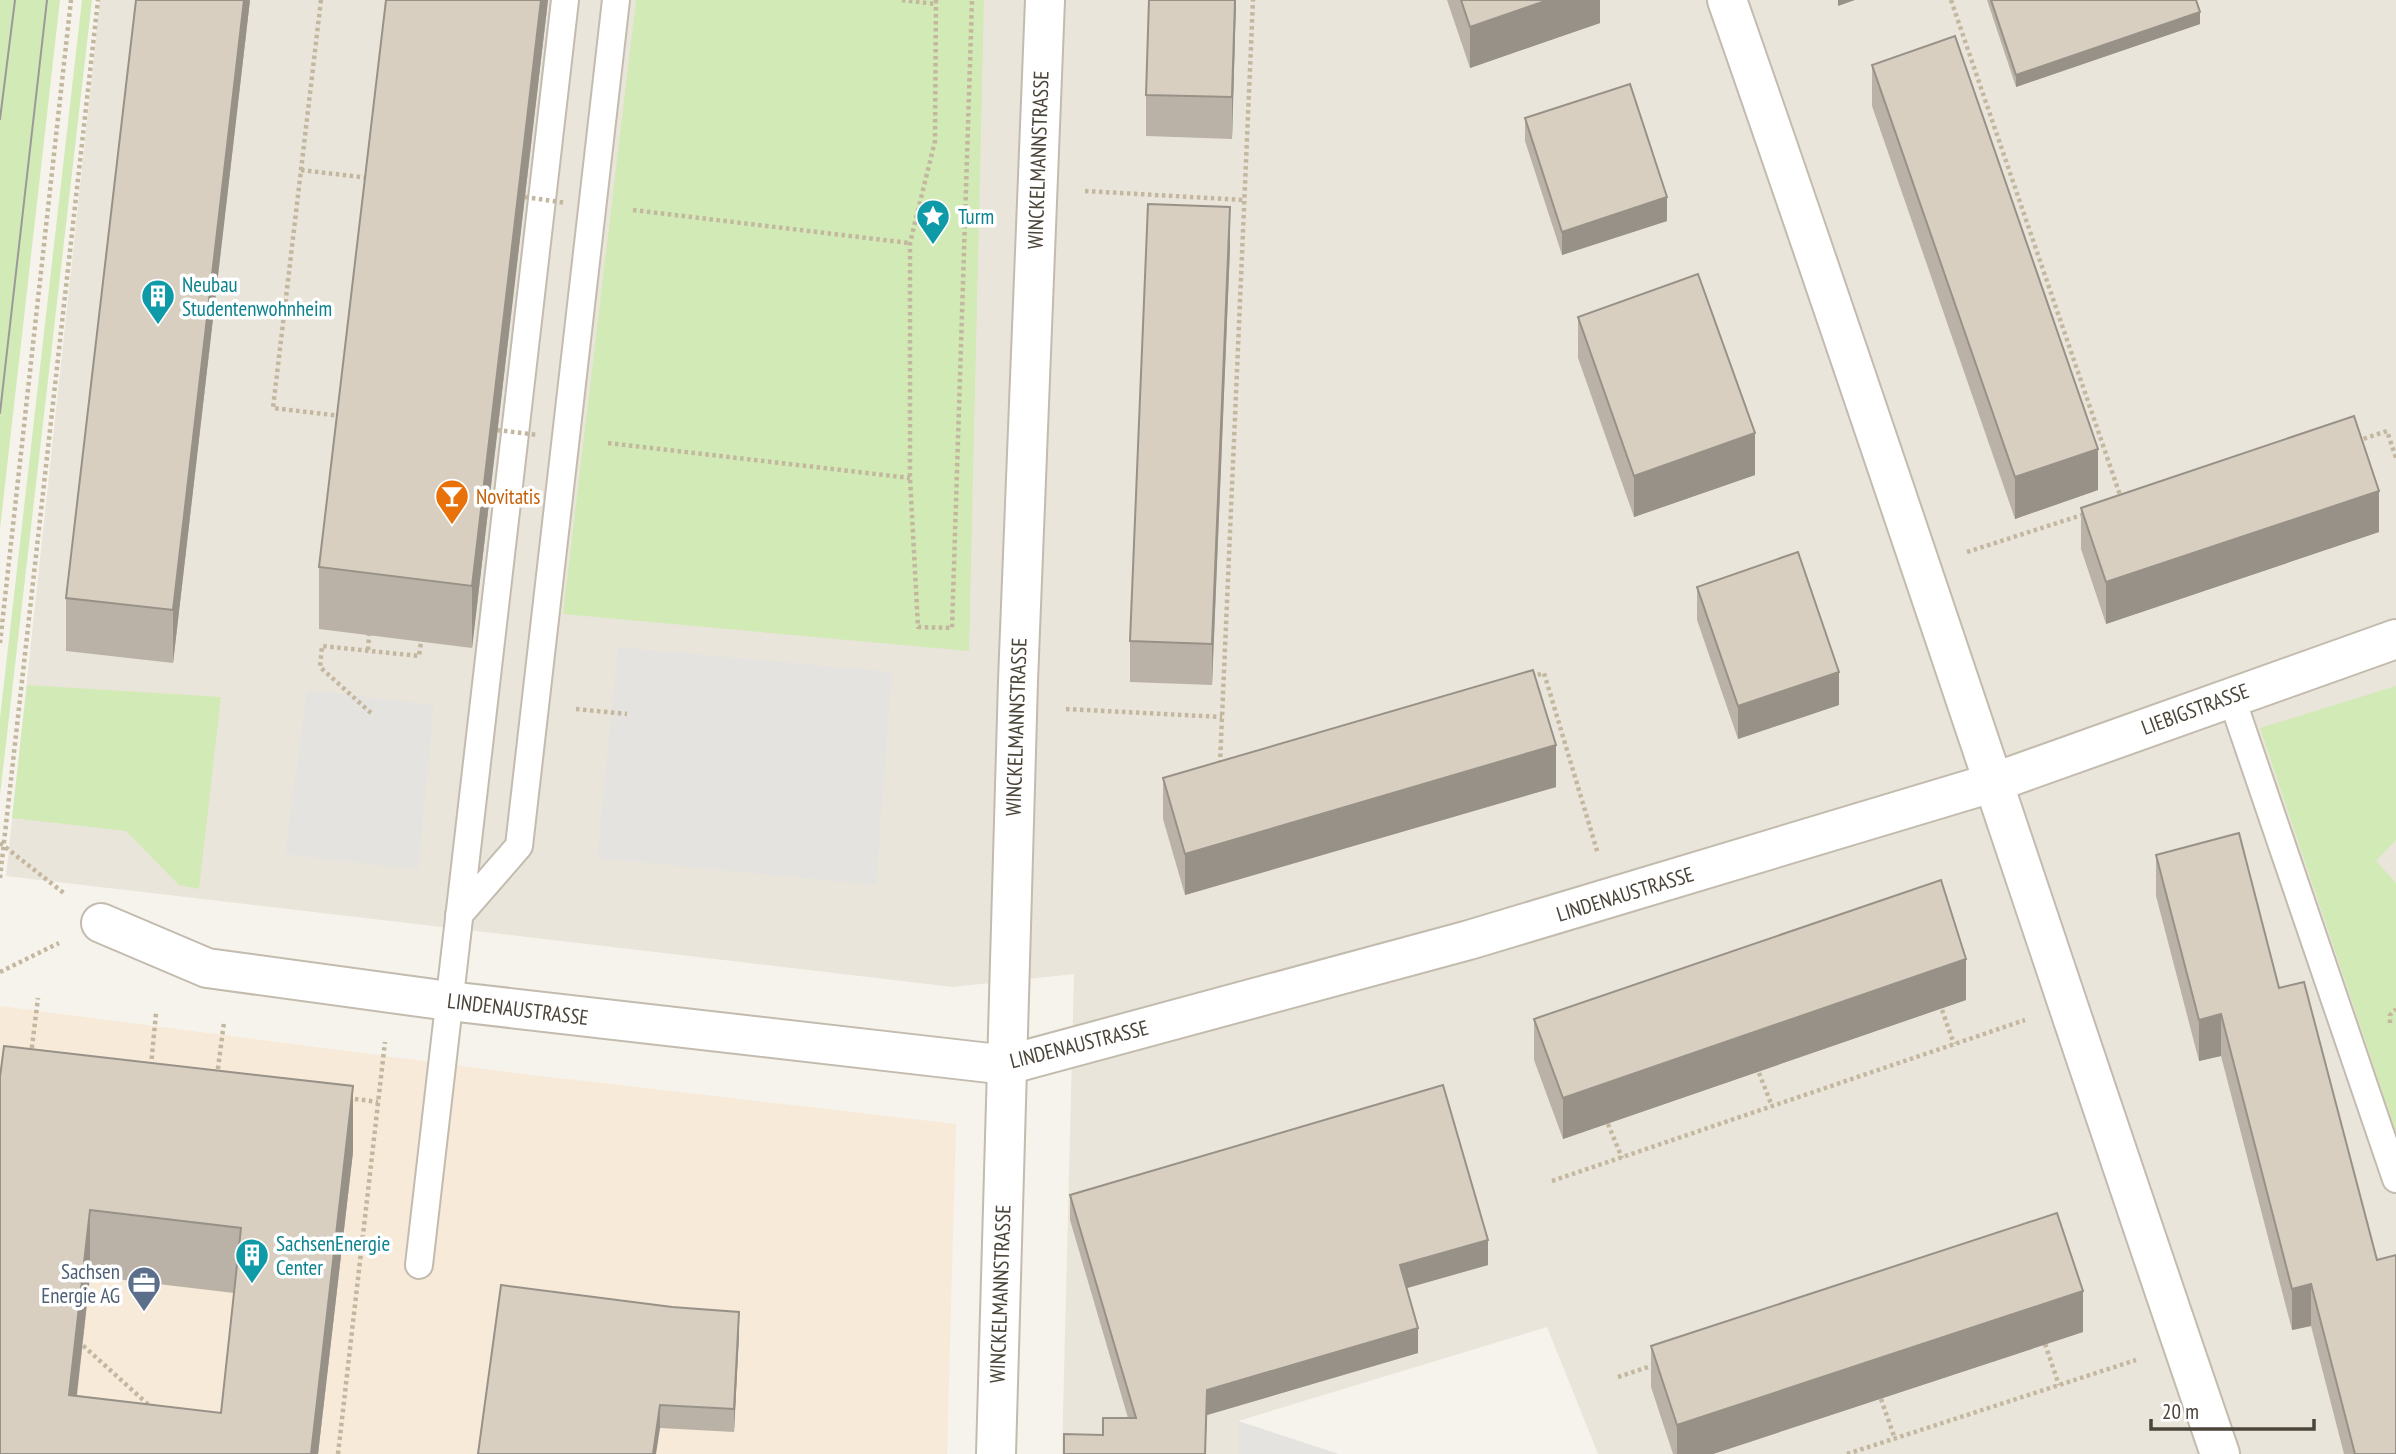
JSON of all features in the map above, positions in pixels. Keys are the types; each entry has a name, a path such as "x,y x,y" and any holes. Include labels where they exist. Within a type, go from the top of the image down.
{"street":[{"name":"WINCKELMANNSTRASSE","path":"996,1454 1017,706 1045,0"},
{"path":"1727,0 1923,566 2067,1006 2220,1454"},
{"name":"LIEBIGSTRASSE","path":"1995,782 2396,639"},
{"name":"LINDENAUSTRASSE","path":"101,923 207,968 449,1001 1007,1065 1611,899 1995,782"}],"lane":[{"path":"419,1265 459,915 471,837 565,0"},
{"path":"459,915 519,846 566,438 579,204 616,0"},
{"path":"2231,696 2396,1179"}],"path":[{"path":"0,643 71,0"},
{"path":"0,878 98,0"},
{"path":"321,0 273,408 345,416"},
{"path":"902,0 936,2 935,141 910,243 909,478 918,627 952,628 972,0"},
{"path":"1232,761 1219,764 1253,0"},
{"path":"1951,0 2122,502"},
{"path":"301,170 373,179"},
{"path":"1037,188 1244,200"},
{"path":"525,197 910,243"},
{"path":"497,430 538,435"},
{"path":"2348,444 2387,431 2396,458"},
{"path":"566,438 909,478"},
{"path":"1923,566 2096,511"},
{"path":"368,650 369,635"},
{"path":"371,713 320,667 321,646 419,656 421,642"},
{"path":"1518,681 1544,673 1611,899"},
{"path":"1017,706 1222,717"},
{"path":"597,711 627,714"},
{"path":"0,972 101,923 2,845"},
{"path":"30,1066 38,998"},
{"path":"1552,1181 2067,1006"},
{"path":"2390,1015 2396,1009"},
{"path":"1942,1010 1954,1044"},
{"path":"149,1077 156,1013"},
{"path":"216,1083 224,1022"},
{"path":"338,1454 385,1042"},
{"path":"1759,1073 1772,1106"},
{"path":"338,1097 378,1102"},
{"path":"1608,1124 1622,1158"},
{"path":"69,1333 158,1412"},
{"path":"2045,1344 2059,1385"},
{"path":"1847,1454 2182,1345"},
{"path":"1618,1377 1658,1364"},
{"path":"1881,1399 1895,1438"}],"shaded area":[{"path":"100,0 2396,0 2396,1454 1598,1454 1547,1327 1238,1421 1238,1454 1062,1454 1074,974 953,987 6,876"},
{"path":"618,647 892,672 876,885 597,858"},
{"path":"307,690 434,705 418,870 285,854"},
{"path":"0,1006 515,1073 956,1124 947,1454 0,1454"},
{"path":"1238,1421 1339,1454 1238,1454"}],"green space":[{"path":"0,0 60,0 0,529"},
{"path":"82,0 92,0 0,795 0,718"},
{"path":"636,0 984,0 969,651 563,614"},
{"path":"27,685 221,697 199,889 179,885 126,831 12,818"},
{"path":"2396,686 2396,840 2376,861 2396,883 2396,1132 2260,728"}],"building":[{"name":"Neubau Studentenwohnheim","path":"136,0 244,0 173,610 66,598"},
{"path":"386,0 541,0 472,586 319,567"},
{"path":"1149,0 1235,0 1232,97 1146,95"},
{"path":"1461,0 1548,0 1470,27"},
{"path":"1991,0 2196,0 2200,12 2016,75"},
{"path":"1955,36 2098,449 2015,477 1872,65"},
{"path":"1630,84 1667,197 1562,232 1525,118"},
{"path":"1148,204 1230,207 1212,644 1130,641"},
{"path":"1698,274 1755,433 1634,476 1578,317"},
{"path":"2354,416 2379,491 2106,582 2081,508"},
{"path":"1798,552 1839,672 1738,706 1697,587"},
{"path":"1533,670 1556,745 1185,854 1163,778"},
{"path":"2239,833 2279,988 2304,982 2377,1260 2396,1255 2396,1454 2355,1454 2311,1284 2292,1289 2221,1014 2199,1020 2156,855"},
{"path":"1941,880 1966,959 1563,1098 1534,1019"},
{"name":"SachsenEnergie Center","path":"4,1046 353,1086 311,1454 0,1454 0,1077","holes":["90,1210 241,1228 221,1413 69,1395"]},
{"path":"1443,1085 1488,1240 1400,1265 1418,1328 1207,1390 1205,1454 1064,1454 1064,1434 1103,1435 1103,1418 1136,1418 1070,1195"},
{"path":"2057,1213 2083,1291 1677,1425 1651,1346"},
{"path":"501,1285 672,1307 739,1312 734,1409 660,1405 653,1454 478,1454"}],"tram line":[{"path":"0,119 15,0"},
{"path":"0,413 47,0"}],"place":[{"name":"Turm","path":"933,246"},
{"name":"Neubau Studentenwohnheim","path":"158,326"},
{"name":"Novitatis","path":"452,526"},
{"name":"SachsenEnergie Center","path":"252,1285"},
{"name":"Sachsen Energie AG","path":"144,1313"}]}
